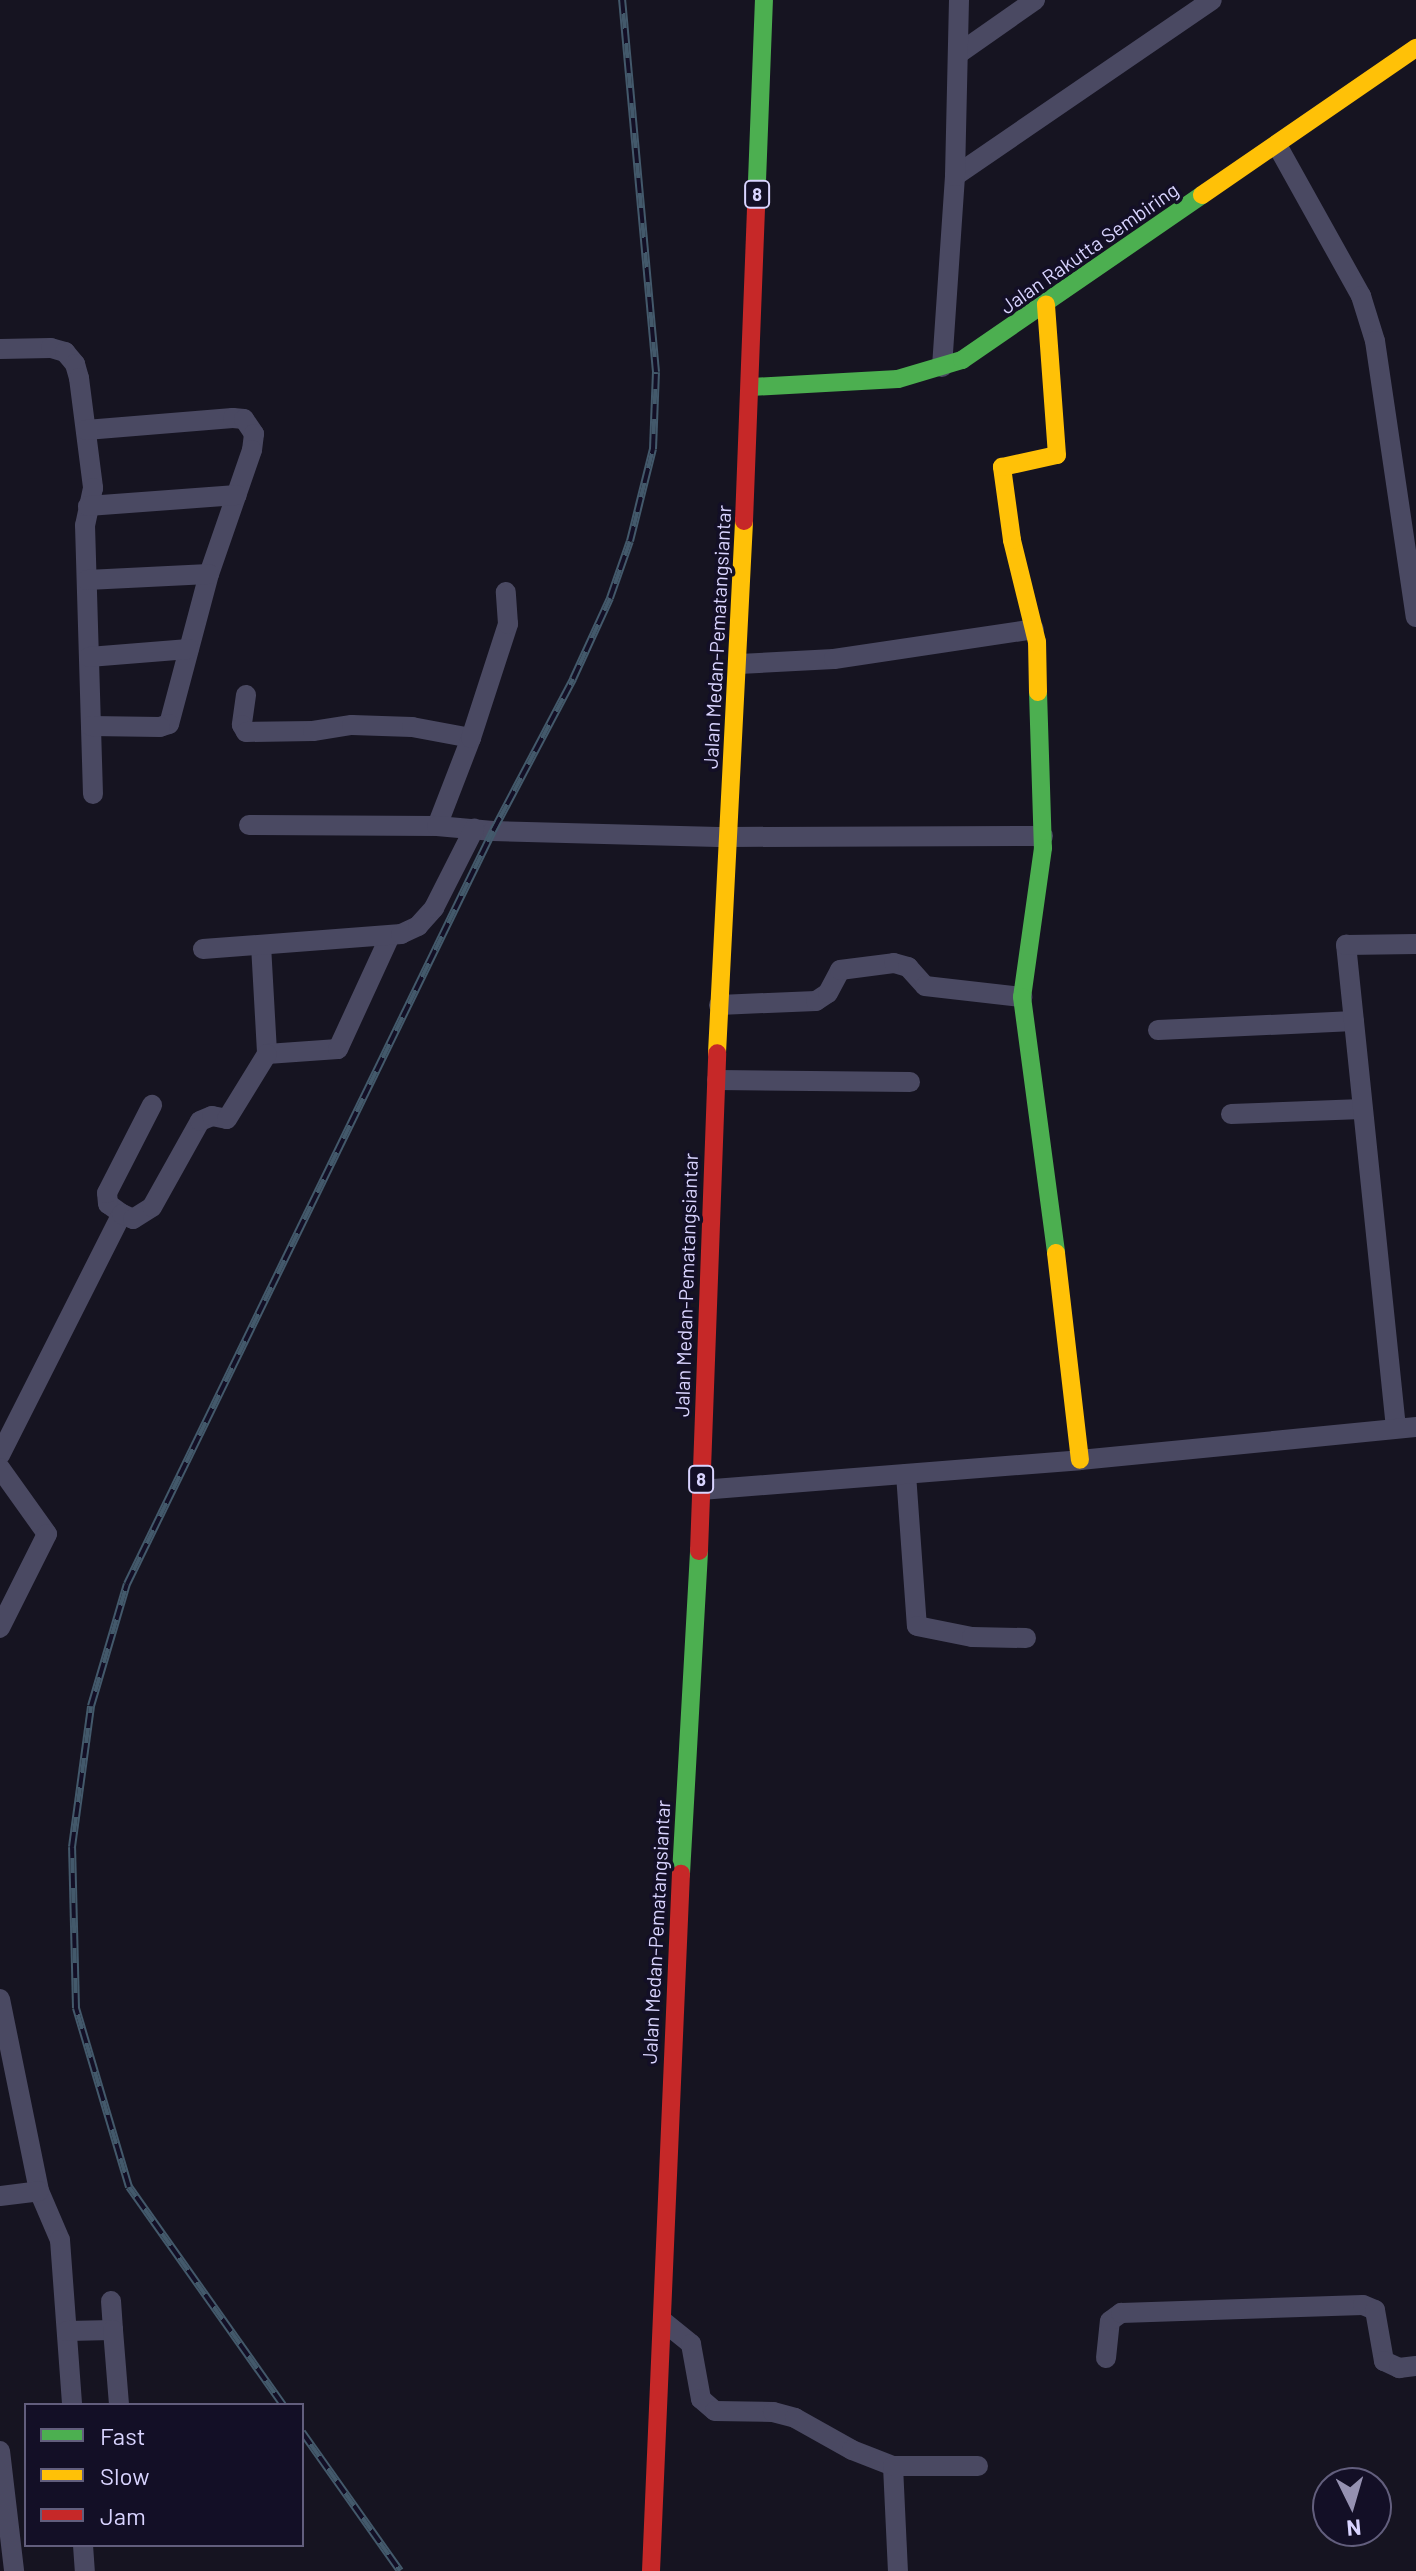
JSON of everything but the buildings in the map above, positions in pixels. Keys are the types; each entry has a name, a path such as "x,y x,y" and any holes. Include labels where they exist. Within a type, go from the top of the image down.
{"main road":[{"name":"Jalan Medan-Pematangsiantar","path":"651,2571 664,2322 675,1966 694,1695 719,1005 739,664 764,0"},
{"name":"Jalan Rakutta Sembiring","path":"751,387 898,379 962,360 1416,48"},
{"path":"1046,304 1057,455 1002,467 1012,540 1034,629 1043,836 1022,997 1038,1096 1080,1460"}],"street":[{"path":"942,367 955,176 959,0"},
{"path":"958,54 1035,0"},
{"path":"955,176 1212,0"},
{"path":"1277,145 1361,296 1375,341 1416,617"},
{"path":"0,349 51,348 65,352 75,364 79,378 93,488 85,515 93,794"},
{"path":"86,430 244,419 254,434 237,495 209,574 169,724 160,727 91,726"},
{"path":"88,506 237,495"},
{"path":"87,580 209,574"},
{"path":"437,826 471,738 508,624 506,592"},
{"path":"739,664 834,659 1034,629"},
{"path":"89,657 189,649"},
{"path":"246,695 242,725 246,732 386,726 433,729 471,738"},
{"path":"249,825 437,826 728,837 1043,836"},
{"path":"203,949 390,936 418,926 434,908 474,829"},
{"path":"267,1054 342,1047 390,936"},
{"path":"701,1490 1080,1460 1406,1428 1362,1109 1346,945 1416,944"},
{"path":"152,1105 106,1196 108,1204 133,1219 146,1214 200,1121 212,1116 227,1119 267,1054 261,945"},
{"path":"719,1005 816,1001 828,993 840,970 894,963 908,967 925,986 1022,997"},
{"path":"1158,1030 1354,1021"},
{"path":"717,1080 910,1082"},
{"path":"1231,1114 1362,1109"},
{"path":"0,1455 122,1214"},
{"path":"0,1468 47,1534 0,1628"},
{"path":"906,1474 917,1626 972,1637 1026,1638"},
{"path":"0,1999 7,2070 39,2191 60,2240 72,2403"},
{"path":"0,2196 39,2191"},
{"path":"111,2301 119,2403"},
{"path":"1106,2358 1110,2321 1121,2313 1363,2305 1375,2310 1384,2361 1399,2368 1416,2366"},
{"path":"664,2322 691,2344 701,2399 715,2411 773,2412 795,2418 852,2450 893,2466 978,2466"},
{"path":"67,2331 113,2330"},
{"path":"0,2451 14,2571"},
{"path":"893,2466 898,2571"},
{"path":"83,2547 85,2571"}],"railway":[{"path":"282,2403 129,2187 76,2008 72,1847 91,1706 127,1584 493,831 573,679 610,598 630,541 653,449 656,372 622,0"},
{"path":"304,2435 400,2571"}],"traffic: fast":[{"path":"756,207 764,0"},
{"path":"751,387 898,379 962,360 1202,195"},
{"path":"1038,692 1043,848 1022,997 1056,1253"},
{"path":"681,1874 699,1551"}],"traffic: slow":[{"path":"1202,195 1416,48"},
{"path":"1038,692 1037,642 1012,540 1002,467 1057,455 1046,304"},
{"path":"717,1053 744,521"},
{"path":"1056,1253 1080,1460"}],"traffic: jam":[{"path":"744,521 756,207"},
{"path":"699,1551 717,1053"},
{"path":"651,2571 681,1874"}]}
